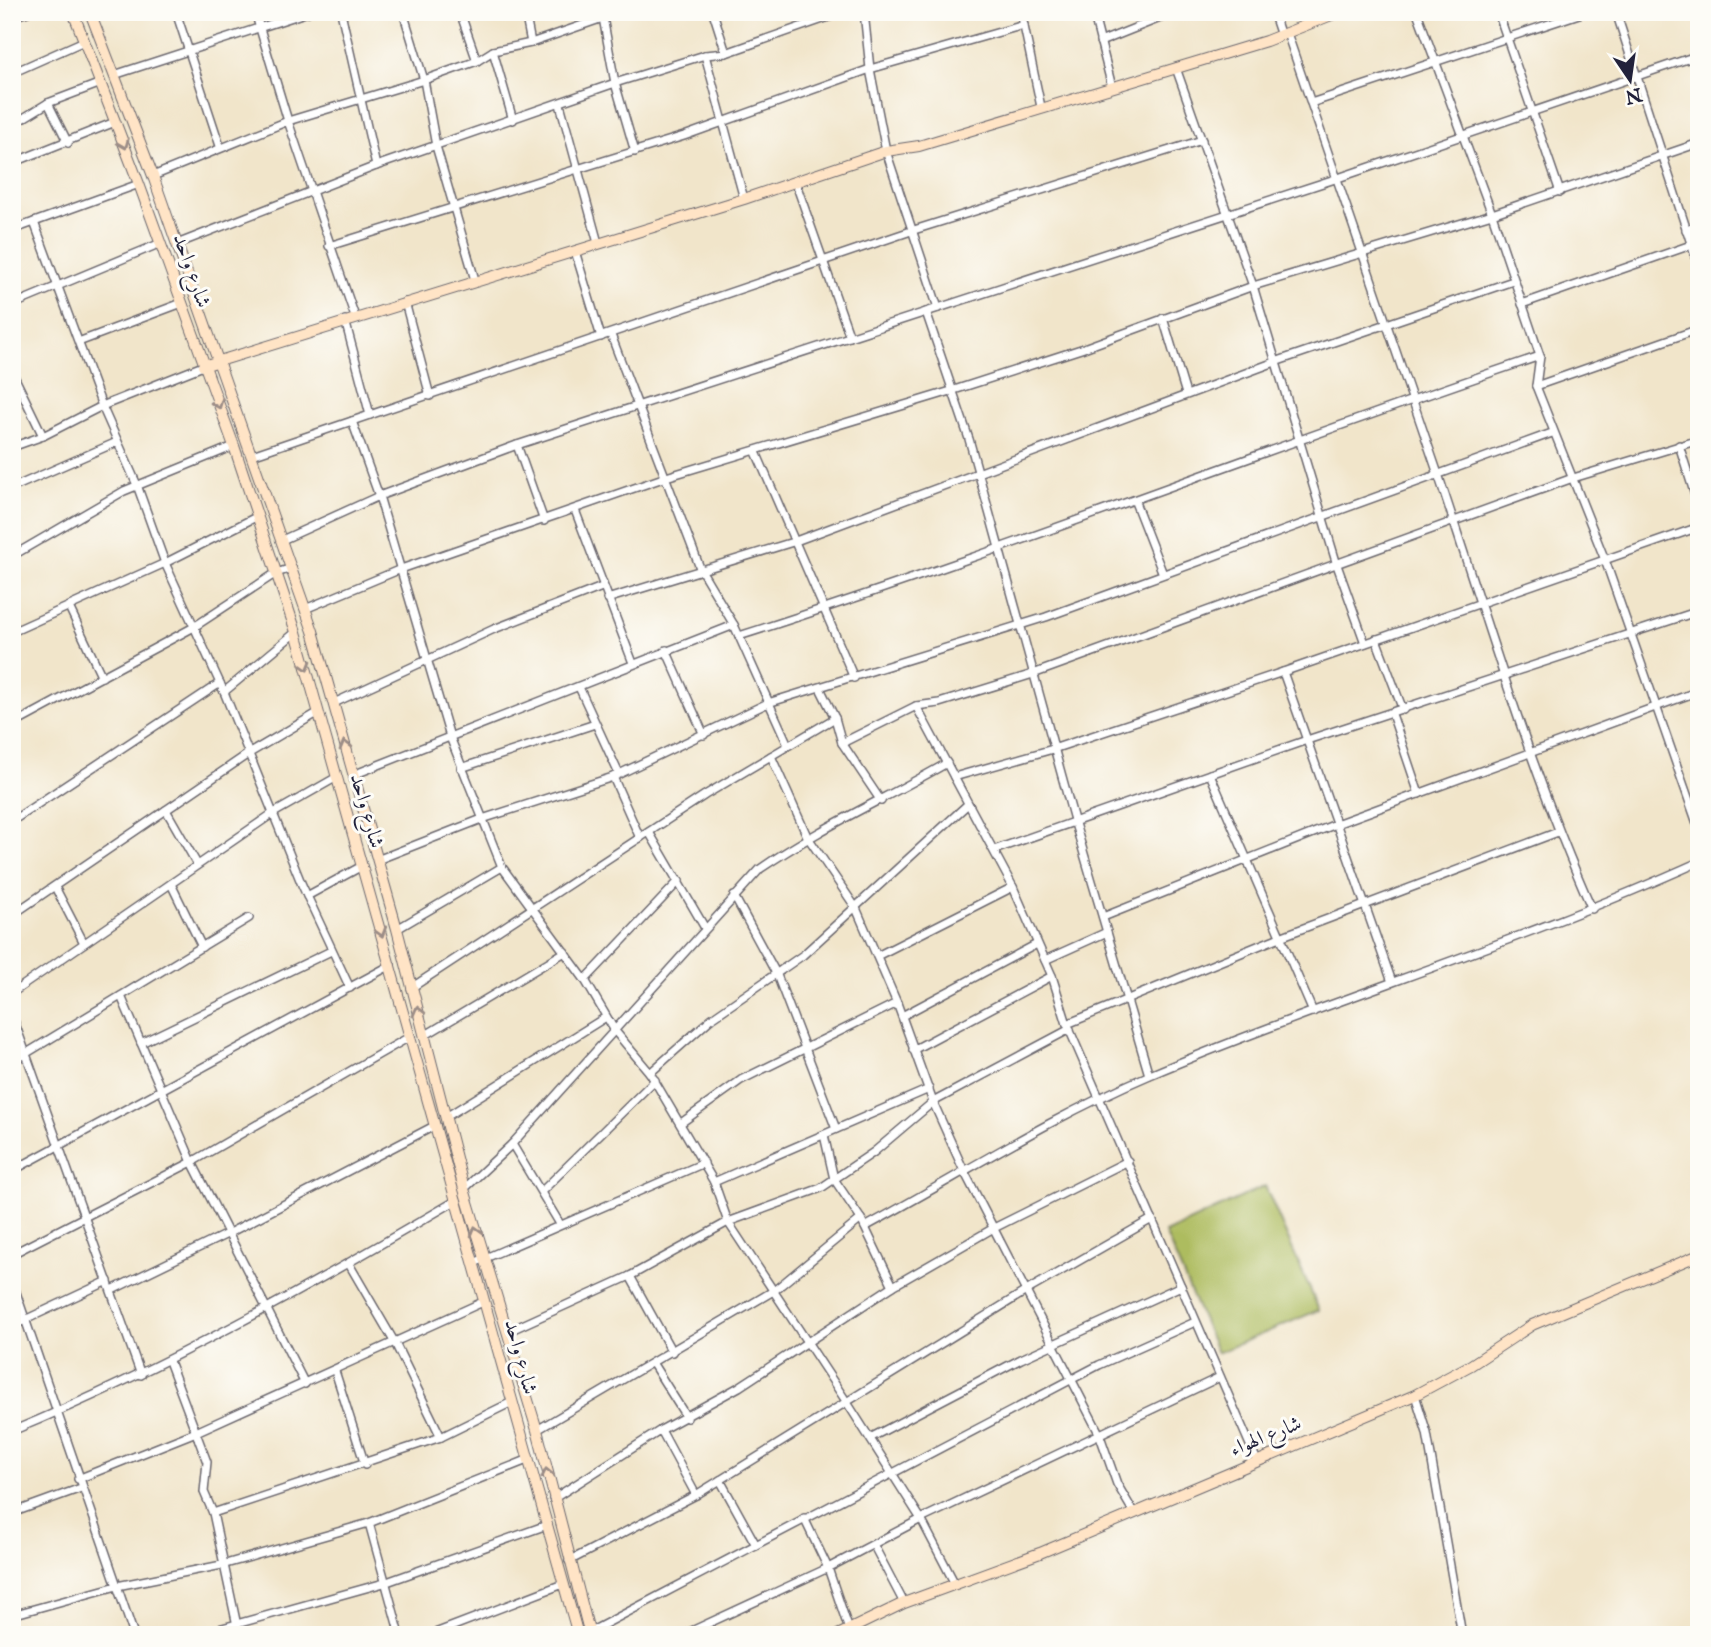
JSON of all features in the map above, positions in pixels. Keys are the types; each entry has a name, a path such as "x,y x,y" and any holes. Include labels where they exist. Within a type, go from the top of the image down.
{"street":[{"path":"12,17 28,12"},
{"name":"شارع واحد","path":"73,12 161,243 234,446 296,632 577,1634"},
{"name":"شارع واحد","path":"90,12 153,176 292,568 334,703 397,929 464,1189 509,1331 537,1430 552,1500 590,1634"},
{"path":"176,12 220,146"},
{"path":"255,12 350,319 370,415"},
{"path":"341,12 358,98 376,166"},
{"path":"403,12 424,80 436,146 475,280"},
{"path":"460,12 477,61"},
{"path":"525,12 531,43"},
{"path":"153,176 220,146 288,121 424,80 477,61 493,51 531,43 603,15 620,12"},
{"path":"713,12 726,53"},
{"path":"177,244 376,166 615,83 705,55 726,53 843,12"},
{"path":"864,12 870,69 886,151 938,308"},
{"path":"1021,12 1041,107"},
{"path":"1093,12 1112,87"},
{"path":"1100,42 1175,12"},
{"path":"1273,12 1311,103 1439,476 1529,751 1558,832 1592,909"},
{"path":"12,447 43,436 102,406 203,366 744,199 886,151 919,146 1176,68 1284,34 1339,12"},
{"path":"1417,12 1492,214 1540,356 1536,386 1552,433 1605,559 1699,829"},
{"path":"1498,12 1560,192"},
{"path":"1311,103 1585,12"},
{"path":"1616,12 1699,268"},
{"path":"114,75 306,13"},
{"path":"603,15 615,83 635,152"},
{"path":"329,246 454,205 635,152 870,69 1024,25"},
{"path":"12,73 84,41"},
{"path":"493,51 513,120"},
{"path":"705,55 744,199"},
{"path":"282,540 379,496 517,446 1335,179 1699,55"},
{"path":"1176,68 1253,286 1337,565 1365,643"},
{"path":"12,125 48,103 101,83"},
{"path":"48,103 68,143"},
{"path":"560,104 598,243"},
{"path":"12,163 68,143 115,122"},
{"path":"252,455 914,230 1202,140"},
{"path":"305,609 401,569 666,477 951,391 1253,286 1492,214 1699,143"},
{"path":"795,181 850,337"},
{"path":"12,230 139,184"},
{"path":"34,222 102,406 137,485 165,563 224,692 307,896 350,988"},
{"path":"1686,230 1699,225"},
{"path":"12,305 161,243"},
{"path":"1522,304 1691,245"},
{"path":"575,251 601,337"},
{"path":"607,599 700,568 793,542 1186,394 1513,281"},
{"path":"405,302 430,396"},
{"path":"80,341 182,303"},
{"path":"926,312 978,471 1074,820 1149,1075"},
{"path":"1163,318 1186,394"},
{"path":"1536,386 1699,329"},
{"path":"611,335 700,568 734,625 788,745"},
{"path":"739,636 1135,502 1299,439 1540,356"},
{"path":"12,372 43,436"},
{"path":"352,421 379,496 450,737 502,867 585,980 615,1031 653,1077 714,1182 728,1222 870,1438 920,1519 955,1584"},
{"path":"377,860 482,819 616,776 768,703 1020,625 1323,518 1552,433"},
{"path":"842,743 916,706 939,703 1033,674 1570,479 1699,440"},
{"path":"12,488 117,442"},
{"path":"1679,445 1699,508"},
{"path":"12,556 137,485 234,446"},
{"path":"517,446 544,521"},
{"path":"756,452 854,678"},
{"path":"1135,502 1163,574"},
{"path":"575,510 607,599 634,663"},
{"path":"12,632 165,563 258,516"},
{"path":"954,777 1054,749 1699,527"},
{"path":"12,725 194,627 276,573 292,568"},
{"path":"334,703 428,658 603,587"},
{"path":"69,607 102,677"},
{"path":"994,850 1307,740 1699,611"},
{"path":"353,775 734,625"},
{"path":"224,692 296,632"},
{"path":"1376,639 1403,709"},
{"path":"666,650 704,735"},
{"path":"1283,672 1392,982"},
{"path":"12,821 220,683"},
{"path":"579,687 640,838"},
{"path":"820,688 835,718 842,743 881,801"},
{"path":"1102,917 1336,824 1529,751 1699,691"},
{"path":"916,706 1013,887 1052,976 1069,1027 1257,1461"},
{"path":"12,915 248,754 319,712"},
{"path":"1392,713 1419,794"},
{"path":"411,988 649,832 835,718"},
{"path":"461,768 595,724"},
{"path":"771,756 807,836 856,908 897,1003 933,1102 964,1171 1070,1382 1099,1433 1116,1484 1134,1513"},
{"path":"464,1189 512,1144 760,869 807,836 881,801 947,764"},
{"path":"1210,774 1313,1013"},
{"path":"13,992 272,814 337,777"},
{"path":"542,1191 704,1023 777,975 856,908 968,804"},
{"path":"166,810 197,864"},
{"path":"649,832 705,928"},
{"path":"509,1331 630,1276 728,1222 821,1188 874,1152 933,1102 1069,1027 1280,937 1558,832"},
{"path":"537,1430 775,1290 863,1223 1149,1075 1592,909 1699,862"},
{"path":"307,896 362,866"},
{"path":"397,929 502,867"},
{"path":"585,980 679,881"},
{"path":"172,884 202,947"},
{"path":"55,887 84,943"},
{"path":"877,956 1013,887"},
{"path":"734,896 777,975 836,1129"},
{"path":"372,902 388,899"},
{"path":"12,1062 249,918"},
{"path":"1045,960 1107,932"},
{"path":"902,1016 1037,944"},
{"path":"141,1043 331,951"},
{"path":"424,1036 565,951"},
{"path":"12,1171 391,965"},
{"path":"913,1050 1052,976"},
{"path":"121,996 192,1162 305,1384"},
{"path":"681,1123 741,1080 897,1003"},
{"path":"12,1014 141,1375"},
{"path":"446,1117 606,1017"},
{"path":"12,1254 86,1219 192,1162 411,1036"},
{"path":"714,1182 929,1089"},
{"path":"111,1290 229,1233 436,1125"},
{"path":"824,1135 834,1179 863,1223 893,1286"},
{"path":"512,1144 560,1224"},
{"path":"552,1500 662,1430 687,1418 808,1344 893,1286 992,1229 1128,1161"},
{"path":"474,1263 704,1163"},
{"path":"12,1431 60,1412 169,1361 349,1264 457,1200"},
{"path":"569,1562 696,1495 848,1404 1026,1291 1152,1219"},
{"name":"شارع الهواء","path":"838,1635 904,1602 1134,1513 1415,1395 1471,1365 1532,1325 1699,1255"},
{"path":"349,1264 395,1343 441,1437"},
{"path":"630,1276 672,1352"},
{"path":"12,1326 108,1281"},
{"path":"12,1282 60,1412 78,1479 134,1635"},
{"path":"870,1438 914,1412 1053,1344 1181,1286"},
{"path":"78,1479 196,1433 485,1301"},
{"path":"577,1634 590,1634 804,1518 1099,1365 1195,1322"},
{"path":"169,1361 207,1462 204,1492 213,1513 239,1635"},
{"path":"653,1364 687,1418"},
{"path":"335,1371 365,1465"},
{"path":"683,1635 874,1546 920,1519 1220,1377"},
{"path":"1415,1395 1427,1433 1462,1635"},
{"path":"213,1513 365,1465 441,1437 512,1402"},
{"path":"662,1430 696,1495"},
{"path":"12,1615 117,1586 222,1565 369,1523 527,1460"},
{"path":"720,1480 756,1545"},
{"path":"12,1513 81,1488"},
{"path":"804,1518 828,1568 849,1630"},
{"path":"369,1523 400,1635"},
{"path":"197,1635 384,1583 547,1525"},
{"path":"874,1546 904,1602"},
{"path":"430,1635 563,1584"}],"green space":[{"path":"1265,1186 1319,1310 1217,1353 1165,1233"}]}
